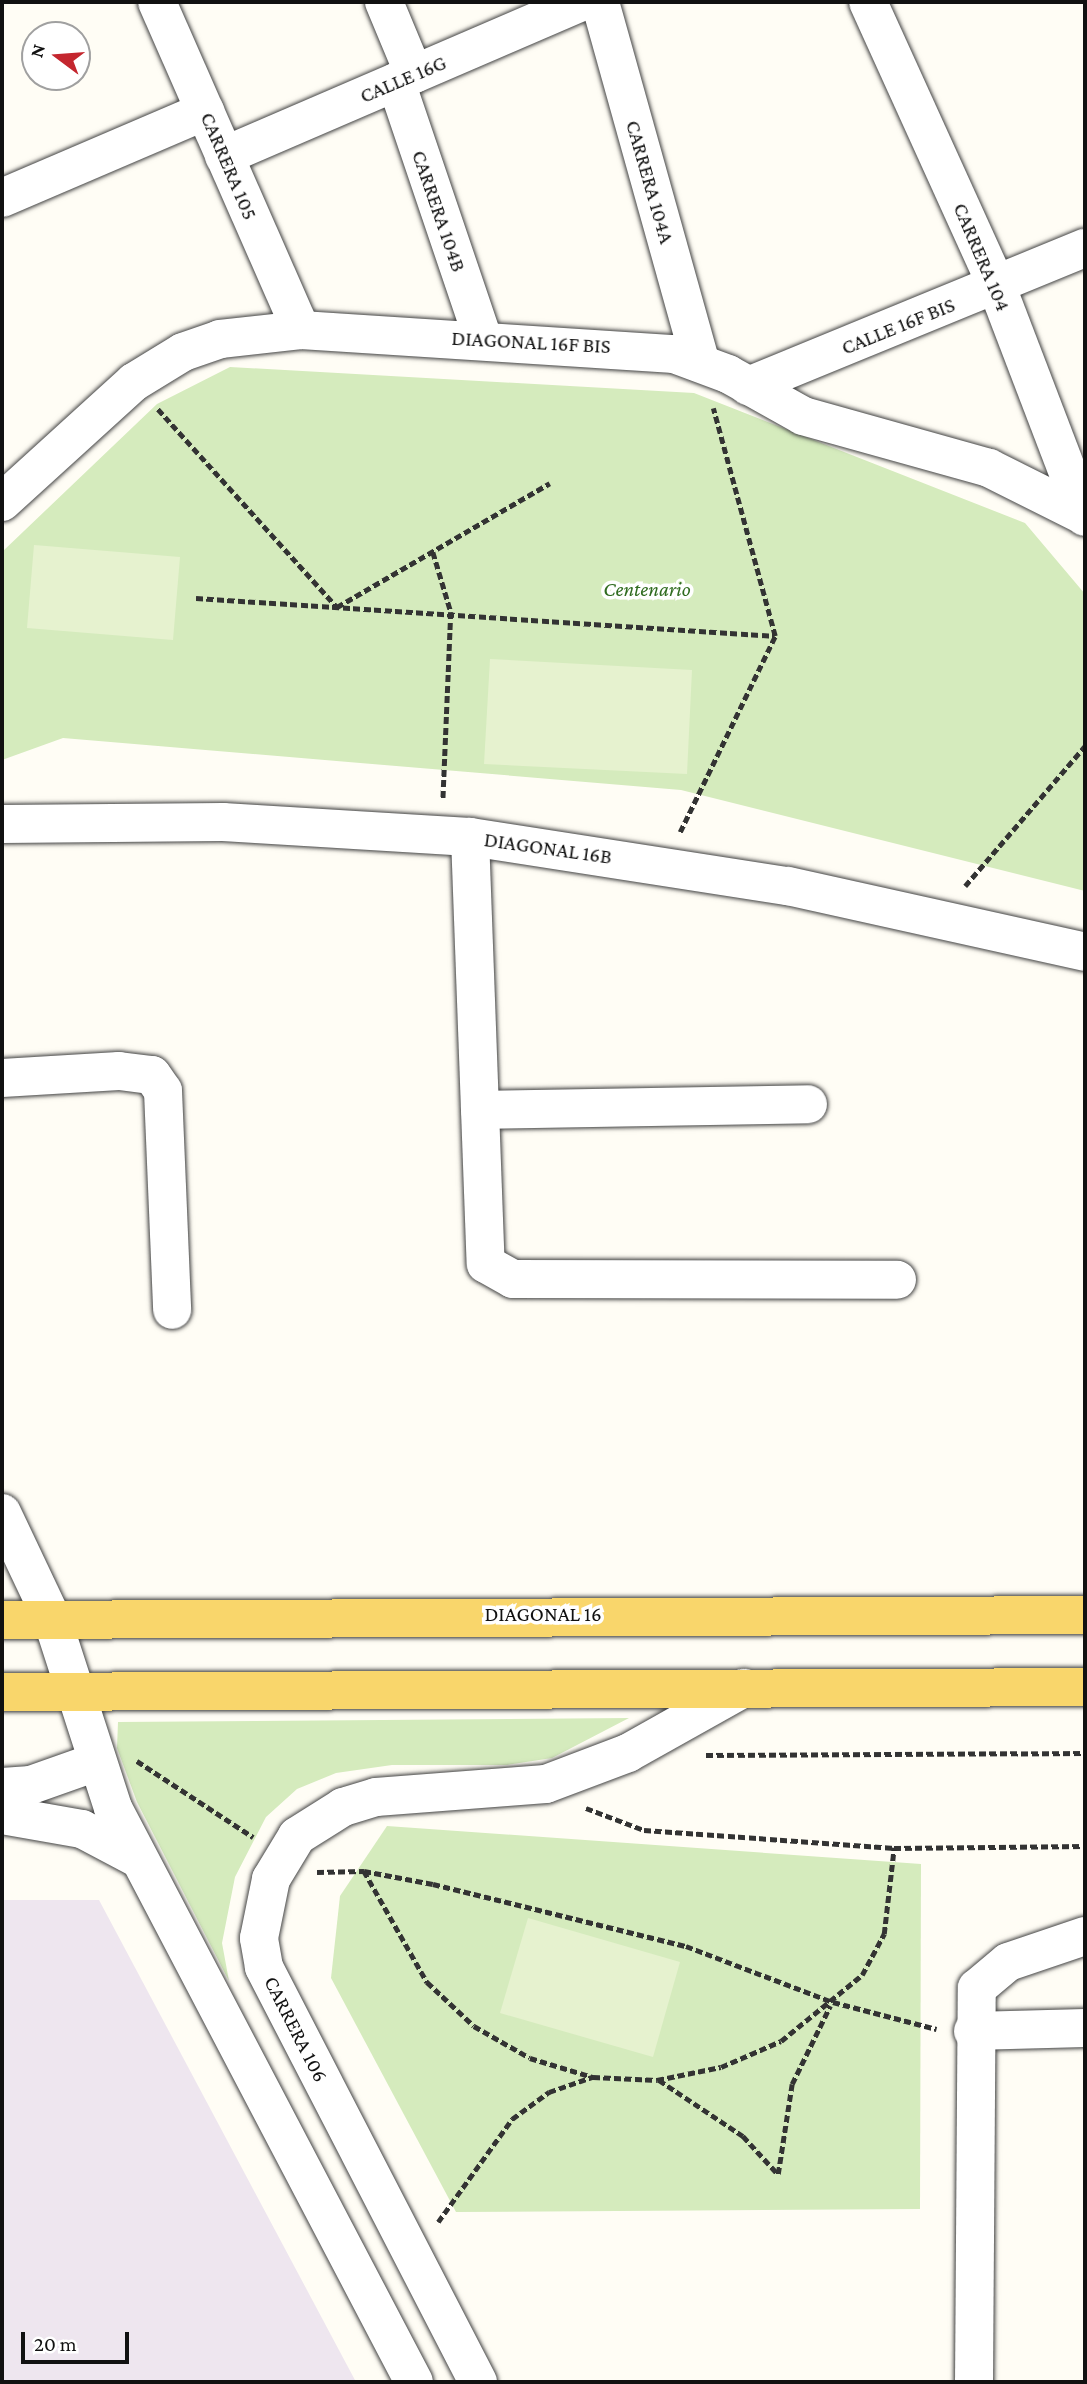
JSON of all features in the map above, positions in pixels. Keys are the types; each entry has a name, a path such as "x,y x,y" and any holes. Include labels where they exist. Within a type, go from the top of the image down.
{"main road":[{"name":"DIAGONAL 16","path":"2,1620 1085,1615"},
{"path":"2,1692 1085,1687"}],"street":[{"name":"CARRERA 105","path":"157,2 301,330"},
{"name":"CARRERA 104B","path":"384,2 483,339"},
{"name":"CALLE 16G","path":"224,156 581,2"},
{"name":"CARRERA 104A","path":"600,2 700,362"},
{"name":"CARRERA 104","path":"868,2 996,287 1084,516"},
{"path":"2,198 205,111"},
{"name":"CALLE 16F BIS","path":"748,386 996,287 1085,248"},
{"name":"DIAGONAL 16F BIS","path":"2,502 134,382 183,352 220,339 301,330 612,345 700,362 803,416 989,468 1084,516"},
{"name":"DIAGONAL 16B","path":"2,824 223,822 456,836 664,864 937,918 1085,952"},
{"path":"456,836 480,1110 486,1264 498,1275 897,1280"},
{"path":"2,1078 119,1071 152,1076 163,1091 172,1310"},
{"path":"480,1110 808,1104"},
{"path":"2,1513 52,1619 96,1762 137,1858 414,2382"},
{"name":"CARRERA 106","path":"478,2382 264,1968 262,1904 301,1864 318,1819 376,1797 546,1784 628,1754 744,1688"},
{"path":"2,1787 31,1785 96,1762"},
{"path":"2,1815 82,1829 137,1858"},
{"path":"974,2382 973,2031 977,1989 1008,1962 1085,1936"},
{"path":"973,2031 1085,2028"}],"path":[{"path":"664,864 775,636 700,362"},
{"path":"134,382 337,607"},
{"path":"337,607 550,483"},
{"path":"433,552 451,612 456,836"},
{"path":"196,598 451,612 775,636"},
{"path":"937,918 1085,746"},
{"path":"695,1757 1085,1753"},
{"path":"133,1758 301,1864 364,1871 686,1946 833,2002 938,2030 973,2031"},
{"path":"546,1784 586,1808 644,1830 894,1848 1085,1846"},
{"path":"578,1811 597,1802"},
{"path":"364,1871 426,1982 474,2026 530,2058 593,2077 657,2080 721,2067 781,2041 833,2002 862,1975 884,1934 894,1848"},
{"path":"657,2080 743,2136 778,2174 792,2084 833,2002"},
{"path":"430,2233 512,2119 549,2092 593,2077"}],"shaded area":[{"path":"2,1900 99,1900 356,2382 2,2382"}],"green space":[{"name":"Centenario","path":"230,367 694,393 1025,523 1085,594 1085,891 681,790 63,738 2,760 2,552 157,404"},
{"path":"34,545 180,557 173,640 27,628"},
{"path":"490,659 692,670 687,774 484,764"},
{"path":"629,1718 552,1758 507,1765 392,1765 336,1773 297,1789 266,1817 235,1877 222,1943 229,1981 137,1802 117,1748 118,1722"},
{"path":"387,1826 921,1864 920,2209 456,2212 331,1978 340,1896"},
{"path":"528,1918 680,1962 653,2057 500,2013"}]}
